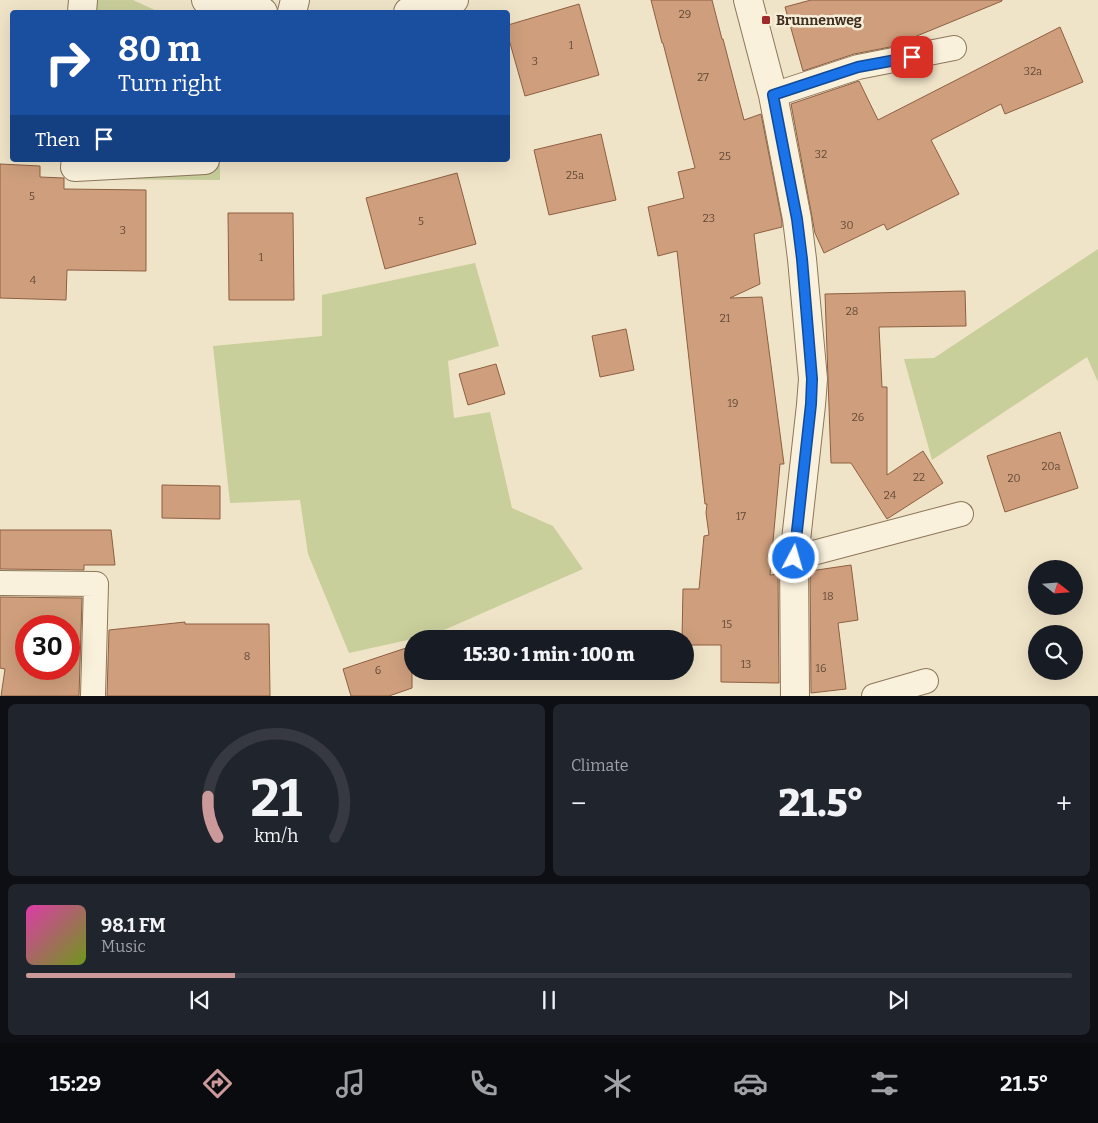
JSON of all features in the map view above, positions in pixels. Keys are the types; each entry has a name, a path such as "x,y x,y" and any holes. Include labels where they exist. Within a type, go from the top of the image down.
{"street":[{"path":"416,10 454,0"},
{"path":"209,5 248,10"},
{"path":"751,13 773,95 798,227 812,379 811,404 794,558 794,696"},
{"path":"76,162 75,167 168,162"}],"lane":[{"path":"773,95 858,67 954,48"},
{"path":"794,558 961,514"},
{"path":"0,583 96,584 94,696"},
{"path":"874,696 926,681"}],"green space":[{"path":"69,0 133,0 155,10 69,10"},
{"path":"68,162 220,162 220,180 68,179"},
{"path":"1098,249 1098,382 1087,357 932,460 904,359 934,358"},
{"path":"475,263 499,346 448,361 454,418 490,412 512,508 553,526 583,569 444,630 404,630 404,641 349,653 308,554 300,500 230,503 213,346 322,336 322,295"}],"building":[{"path":"651,0 712,0 744,120 761,114 782,221 782,227 754,234 760,284 730,298 762,297 784,464 780,464 770,575 778,574 779,683 721,682 721,645 694,645 694,630 682,630 683,589 699,589 704,536 709,535 677,251 658,256 648,207 684,198 678,172 695,168"},
{"path":"811,0 1002,1 890,47 854,54 803,71 785,7"},
{"path":"579,4 599,75 525,96 510,43 510,24"},
{"path":"1060,27 1083,82 1005,114 1001,104 931,140 959,194 887,230 884,224 824,253 815,233 791,104 859,81 878,120"},
{"path":"601,134 616,200 549,215 534,150"},
{"path":"0,164 40,166 40,177 64,178 64,189 146,190 146,271 67,270 66,300 0,298"},
{"path":"457,173 476,244 385,269 366,198"},
{"path":"228,213 293,213 294,300 229,300"},
{"path":"965,291 966,326 879,327 882,387 887,387 887,475 923,451 943,483 887,519 851,463 831,463 825,294"},
{"path":"626,329 634,370 600,377 592,336"},
{"path":"496,364 505,394 468,405 459,374"},
{"path":"1060,432 1078,488 1005,512 987,456"},
{"path":"162,485 220,486 220,519 162,518"},
{"path":"0,530 111,530 115,565 84,565 84,570 0,569"},
{"path":"851,565 858,620 838,623 846,689 811,693 810,571"},
{"path":"0,597 82,598 80,663 80,615 15,615 15,680 79,680 79,696 1,696 5,669 0,668"},
{"path":"185,622 185,624 269,624 270,696 107,696 109,630"},
{"path":"404,649 404,680 412,680 412,688 389,696 351,696 343,669"}],"place":[{"name":"Brunnenweg","path":"766,20"}],"route":[{"path":"794,558 811,404 812,379 797,219 773,95 858,67 912,57"}]}
